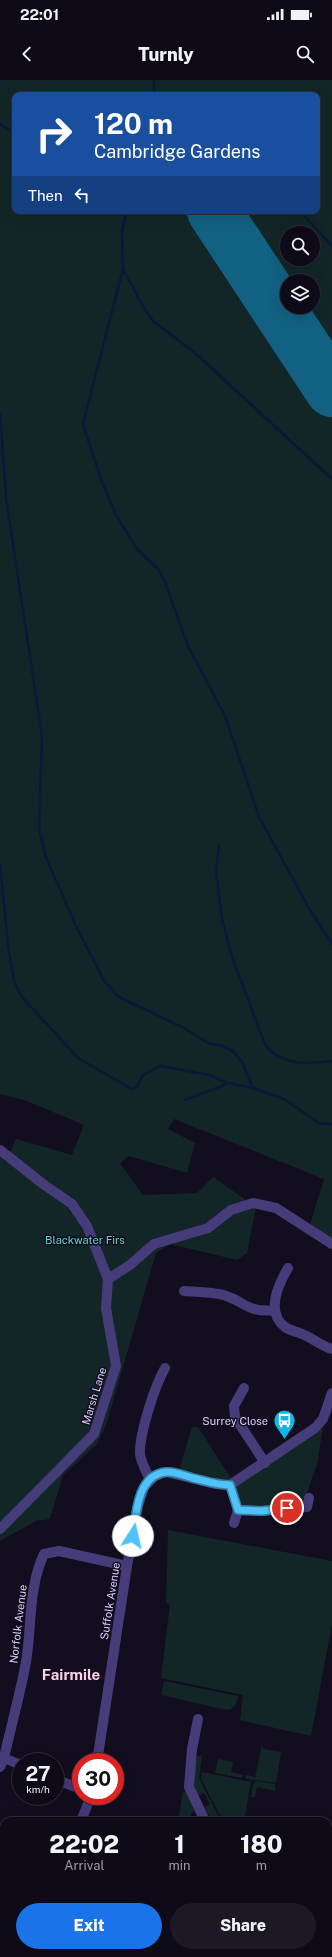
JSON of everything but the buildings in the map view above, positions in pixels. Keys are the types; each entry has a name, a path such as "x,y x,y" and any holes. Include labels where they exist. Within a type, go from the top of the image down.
{"street":[{"name":"Marsh Lane","path":"0,1150 37,1180 72,1204 88,1226 108,1279 106,1308 116,1366 94,1434 0,1529"},
{"path":"108,1279 130,1265 154,1244 208,1228 231,1210 253,1203 276,1208 332,1244"},
{"path":"288,1268 276,1295 275,1310 278,1319 284,1326 332,1350"},
{"path":"184,1291 219,1294 253,1310 275,1310"},
{"path":"165,1368 151,1401 141,1443 140,1455 150,1480 161,1473 171,1472 215,1484 230,1485 319,1425 323,1419 332,1393"},
{"path":"244,1388 234,1406 235,1417 264,1463"},
{"name":"Suffolk Avenue","path":"98,1753 140,1497 144,1487 150,1480"},
{"path":"230,1485 238,1510 234,1523"},
{"path":"238,1510 262,1511 306,1507 309,1498"},
{"name":"Norfolk Avenue","path":"2,1762 26,1662 36,1577 44,1554 59,1550 128,1566"},
{"path":"198,1719 192,1749 189,1787 203,1817"},
{"path":"2,1762 12,1764"},
{"path":"83,1817 87,1805"}],"green space":[{"name":"Blackwater Firs","path":"0,80 332,80 332,1238 310,1224 324,1179 174,1119 168,1129 195,1143 187,1173 129,1156 120,1163 143,1195 197,1193 213,1177 256,1207 247,1253 237,1260 170,1244 156,1253 107,1422 97,1444 63,1475 50,1519 36,1521 0,1541 0,1154 6,1161 16,1139 72,1155 84,1125 27,1101 0,1094"},
{"path":"192,1427 198,1427 232,1480 220,1481 179,1471"},
{"path":"323,1427 317,1464 303,1505 241,1507 234,1486"},
{"path":"168,1530 332,1561 332,1624 311,1736 240,1720 243,1695 161,1678 170,1604 166,1603"},
{"path":"164,1681 238,1696 237,1701 234,1707 227,1710 161,1695"},
{"path":"262,1745 264,1749 281,1752 276,1783 246,1779 246,1775 255,1777"},
{"path":"202,1755 199,1778 219,1817 210,1817 204,1807 210,1804 204,1793 198,1796 196,1791 194,1777 196,1757"},
{"path":"218,1759 233,1762 231,1772 243,1775 242,1778 215,1773"},
{"path":"202,1772 251,1782 245,1817 221,1817 201,1779"},
{"path":"256,1781 275,1784 275,1791 257,1787 255,1797 251,1797 253,1785"},
{"path":"183,1791 186,1792 196,1811 190,1814 192,1817 179,1817"}],"waterway":[{"path":"154,80 154,92"},
{"path":"0,124 12,131"},
{"path":"125,214 122,234 123,269 145,310 153,321 194,352 332,479"},
{"path":"303,214 332,246"},
{"path":"123,269 83,424 101,479 116,515 137,549 158,569 165,582 188,646 225,716 259,817 310,910 332,944"},
{"path":"0,413 6,498 42,736 39,828 45,855 76,926 104,981 119,997 184,1028 208,1043 222,1046 233,1051 242,1062 253,1088"},
{"path":"219,846 216,871 222,919 233,960 265,1044 271,1051 286,1060 304,1063 332,1061"},
{"path":"0,864 8,945 14,981 21,996 78,1058 132,1089 136,1088 143,1075 160,1066 209,1075 228,1083 253,1088 284,1099 319,1123 332,1124"},
{"path":"185,1100 227,1084"}],"runway":[{"path":"216,214 332,390"}],"place":[{"name":"Surrey Close","path":"284,1440"}],"district":[{"name":"Fairmile","path":"71,1675"}],"route":[{"path":"133,1536 138,1506 144,1487 155,1476 166,1472 215,1484 230,1485 238,1510 262,1511 287,1508"}]}
